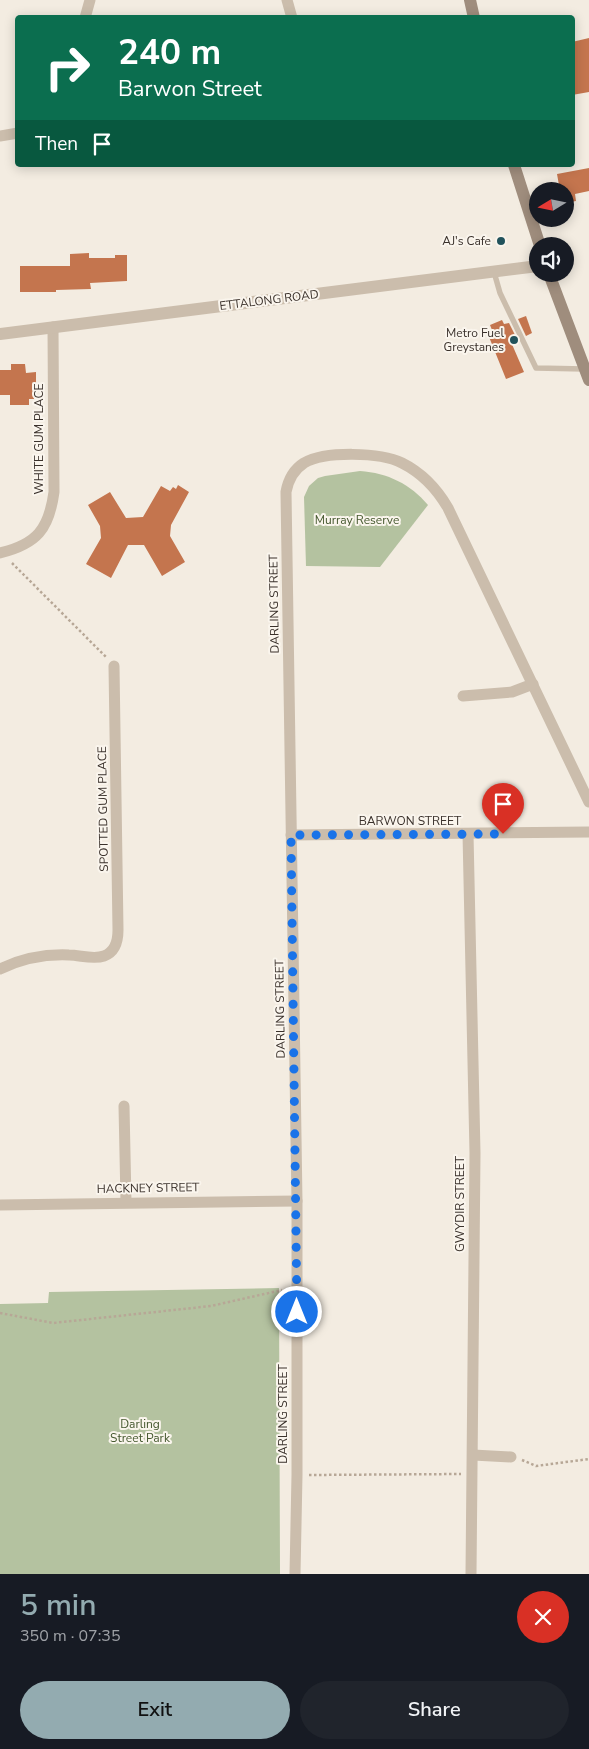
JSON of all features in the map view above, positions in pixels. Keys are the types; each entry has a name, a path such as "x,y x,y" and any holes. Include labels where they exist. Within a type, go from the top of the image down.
{"main road":[{"path":"470,0 473,15"},
{"path":"515,167 537,237"},
{"path":"552,282 587,374"}],"street":[{"path":"86,15 90,0"},
{"path":"287,0 291,15"},
{"path":"0,136 15,134"},
{"name":"ETTALONG ROAD","path":"0,334 529,267"},
{"name":"WHITE GUM PLACE","path":"1,553 28,544 44,528 52,509 54,492 53,327"},
{"name":"DARLING STREET","path":"295,1574 297,1201 286,492 289,472 311,460 369,454 401,462 426,479 442,497 448,508 589,802"},
{"name":"SPOTTED GUM PLACE","path":"0,969 17,962 38,957 68,955 96,957 114,954 118,930 114,666"},
{"path":"463,696 512,692 533,684"},
{"name":"BARWON STREET","path":"291,835 589,832"},
{"name":"GWYDIR STREET","path":"468,834 474,1153 471,1574"},
{"path":"124,1106 126,1202"},
{"name":"HACKNEY STREET","path":"0,1205 297,1201"},
{"path":"473,1455 511,1457"}],"lane":[{"path":"494,272 500,293 536,368 587,374"}],"path":[{"path":"1,553 114,666"},
{"path":"0,1313 53,1323 211,1306 282,1290"},
{"path":"511,1457 536,1466 589,1459"},
{"path":"297,1475 473,1474"}],"green space":[{"name":"Murray Reserve","path":"360,471 380,474 398,481 414,491 428,505 380,567 306,566 304,497 309,486 318,478"},
{"name":"Darling Street Park","path":"279,1288 280,1574 0,1574 0,1304 48,1303 49,1292"}],"building":[{"path":"589,38 589,92 575,94 575,41"},
{"path":"589,168 589,191 575,194 576,201 574,201 574,182 558,182 557,174"},
{"path":"89,253 89,258 115,258 115,255 127,255 127,281 90,283 91,289 56,290 56,292 20,292 20,266 70,266 70,254"},
{"path":"526,316 532,333 526,336 518,319"},
{"path":"502,320 504,324 509,323 517,339 511,342 524,372 506,379 487,332 492,330 490,325"},
{"path":"11,364 25,364 26,373 36,372 36,391 34,391 34,399 29,399 29,405 10,405 10,395 0,395 0,370 11,370"},
{"path":"178,485 189,492 171,525 170,536 185,562 162,576 144,545 128,545 111,578 86,564 101,538 100,526 88,505 110,492 126,518 143,517 161,486 170,491 173,487 176,489"}],"place":[{"name":"AJ's Cafe","path":"501,241"},
{"name":"Metro Fuel Greystanes","path":"514,340"}],"route":[{"path":"297,1312 291,835 503,834"}]}
